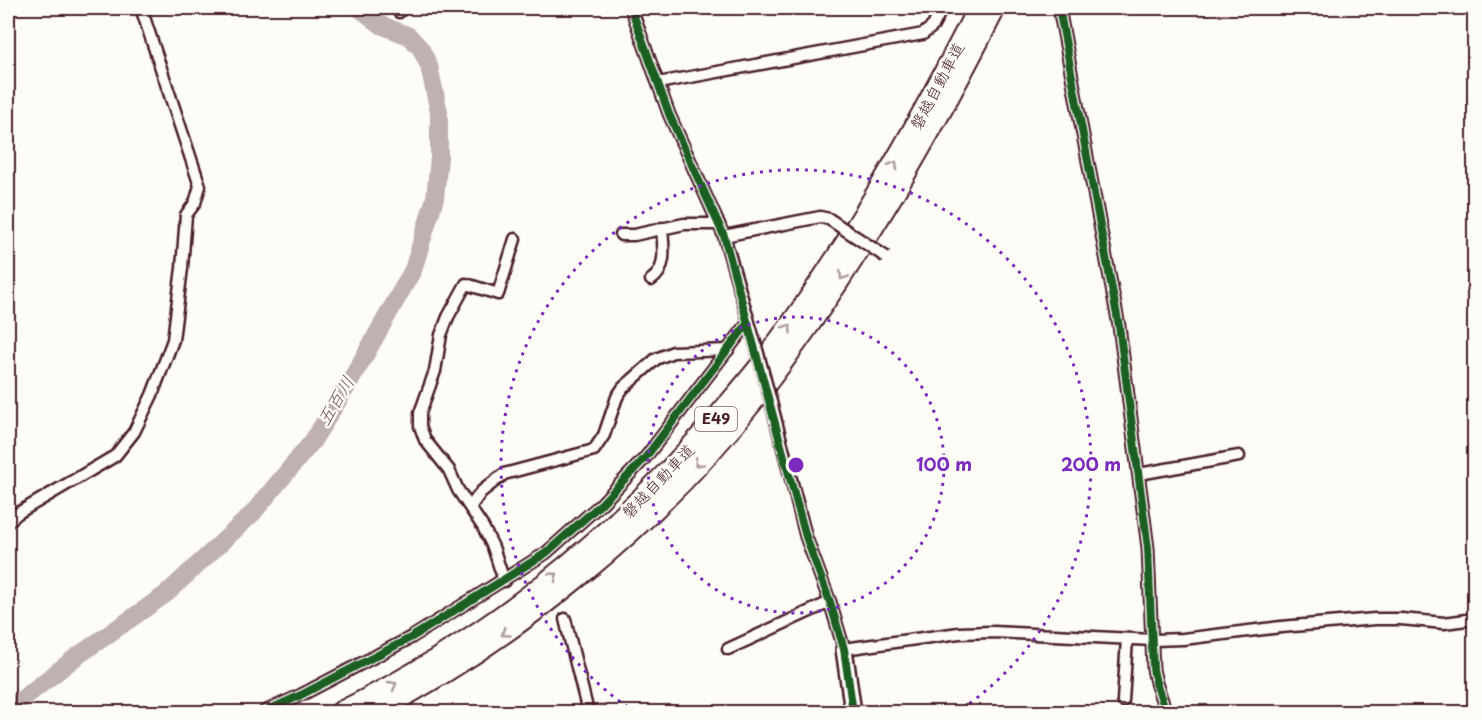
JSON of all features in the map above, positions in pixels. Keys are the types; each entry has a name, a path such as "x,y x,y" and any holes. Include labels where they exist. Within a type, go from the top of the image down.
{"highway":[{"name":"磐越自動車道","path":"374,712 456,665 543,604 612,547 700,461 755,398 830,295 878,221 995,8"},
{"path":"947,99 1009,8"},
{"name":"磐越自動車道","path":"341,712 448,653 524,600 596,543 688,451 769,355 819,286 890,172 977,11"}],"street":[{"path":"8,522 18,513 115,456 134,432 173,340 186,215 195,202 200,186 141,8"},
{"path":"631,8 669,114 724,236 756,346 806,537 830,602 844,649 853,712"},
{"path":"658,83 923,34 933,26 942,8"},
{"path":"1059,8 1119,326 1148,548 1154,676 1166,712"},
{"path":"724,236 820,217 829,219 889,258"},
{"path":"621,235 634,235 684,224 719,224"},
{"path":"651,280 657,276 663,261 662,228"},
{"path":"504,581 488,536 471,506 458,490 449,470 424,440 420,426 420,413 435,371 441,335 466,284 498,294 515,239"},
{"path":"264,712 412,637 504,581 546,552 601,504 645,458 748,322"},
{"path":"471,506 481,492 504,474 594,450 623,388 656,359 673,352 728,350"},
{"path":"1139,474 1239,456"},
{"path":"728,649 830,602"},
{"path":"844,649 959,633 993,632 1153,640 1375,620 1401,619 1444,623 1474,619"},
{"path":"565,620 588,712"},
{"path":"1122,701 1128,639"}],"waterway":[{"name":"五百川","path":"8,710 76,657 166,594 252,514 312,442 351,380 413,270 435,198 439,158 439,112 429,66 421,49 409,36 381,25 359,8"}],"cycle path":[{"path":"631,8 669,114 724,236 806,537 830,602 844,649 853,712"},
{"path":"1059,8 1119,326 1148,548 1153,669 1166,712"},
{"path":"264,712 412,637 546,553 601,504 645,458 748,323"}]}
